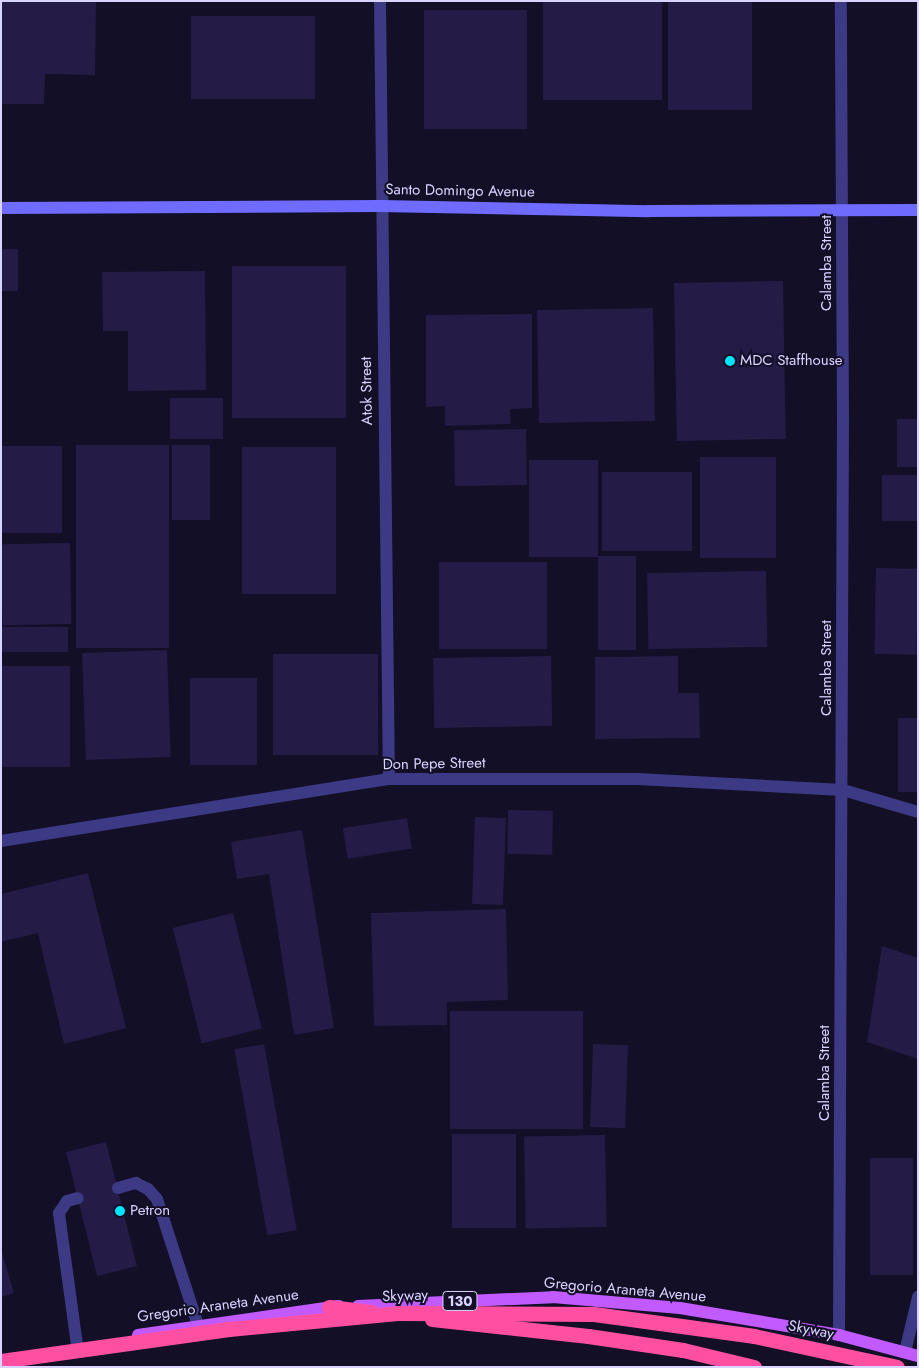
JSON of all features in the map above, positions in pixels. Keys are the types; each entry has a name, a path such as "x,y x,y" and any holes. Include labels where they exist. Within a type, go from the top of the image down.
{"highway":[{"path":"329,1307 588,1336 683,1350 754,1367"},
{"name":"Skyway","path":"1,1363 229,1329 396,1313 594,1314 754,1336 898,1367"}],"main road":[{"name":"Santo Domingo Avenue","path":"1,208 380,206 918,210"},
{"name":"Gregorio Araneta Avenue","path":"1,1363 77,1345 198,1325 329,1307 552,1297 680,1308 839,1335 912,1354"}],"street":[{"name":"Atok Street","path":"380,1 380,206 389,779"},
{"name":"Calamba Street","path":"839,1335 843,790 843,210 840,1"},
{"name":"Don Pepe Street","path":"1,841 389,779 638,779 843,790 918,812"},
{"path":"118,1188 136,1183 148,1189 157,1199 198,1325"},
{"path":"77,1345 59,1213 67,1201 78,1198"},
{"path":"912,1354 918,1297"}],"building":[{"path":"1,1 96,1 95,75 45,74 44,104 1,104"},
{"path":"543,1 662,1 662,100 543,100"},
{"path":"668,1 752,1 752,110 668,110"},
{"path":"424,10 527,10 527,129 424,129"},
{"path":"191,16 315,16 315,99 191,99"},
{"path":"1,249 18,249 18,291 1,291"},
{"path":"232,266 346,266 346,418 232,418"},
{"path":"205,271 206,390 128,391 128,331 103,331 102,272"},
{"name":"MDC Staffhouse","path":"783,281 786,439 677,441 674,283"},
{"path":"653,308 655,421 539,423 537,310"},
{"path":"532,314 532,408 510,409 511,424 445,426 445,406 426,407 426,315"},
{"path":"170,398 223,398 223,439 170,439"},
{"path":"897,419 918,419 918,467 897,467"},
{"path":"526,429 527,485 455,486 454,430"},
{"path":"76,445 169,445 169,648 76,648"},
{"path":"172,445 210,445 210,520 172,520"},
{"path":"1,446 62,446 62,533 1,533"},
{"path":"242,447 336,447 336,594 242,594"},
{"path":"700,457 776,457 776,558 700,558"},
{"path":"529,460 598,460 598,557 529,557"},
{"path":"602,472 692,472 692,551 602,551"},
{"path":"882,475 918,475 918,521 882,521"},
{"path":"70,543 71,624 2,625 1,544"},
{"path":"598,556 636,556 636,650 598,650"},
{"path":"439,562 547,562 547,649 439,649"},
{"path":"876,568 918,569 916,655 874,654"},
{"path":"766,571 767,647 648,649 647,573"},
{"path":"1,627 68,627 68,652 1,652"},
{"path":"167,650 171,757 86,760 82,653"},
{"path":"273,654 378,654 378,755 273,755"},
{"path":"551,656 552,726 434,728 433,658"},
{"path":"678,656 678,693 699,693 700,738 595,739 595,657"},
{"path":"1,666 70,666 70,767 1,767"},
{"path":"190,678 257,678 257,765 190,765"},
{"path":"898,718 918,718 918,792 898,792"},
{"path":"508,810 553,811 552,855 507,854"},
{"path":"475,817 506,818 503,905 472,904"},
{"path":"407,818 412,849 348,859 343,828"},
{"path":"302,830 334,1028 294,1035 269,874 237,879 231,842"},
{"path":"88,873 126,1028 64,1044 38,933 1,942 1,894"},
{"path":"506,909 508,1000 447,1002 447,1025 374,1026 371,913"},
{"path":"233,913 262,1028 202,1043 173,928"},
{"path":"882,946 918,958 918,1059 867,1042"},
{"path":"450,1011 583,1011 583,1129 450,1129"},
{"path":"264,1044 297,1230 267,1235 234,1049"},
{"path":"593,1044 628,1045 625,1128 590,1127"},
{"path":"452,1134 516,1134 516,1228 452,1228"},
{"path":"605,1135 607,1227 526,1228 524,1136"},
{"path":"106,1142 137,1266 97,1276 66,1152"},
{"path":"870,1158 913,1158 913,1275 870,1275"},
{"path":"1,1249 14,1293 1,1297"}],"place":[{"name":"MDC Staffhouse","path":"730,361"},
{"name":"Petron","path":"120,1211"}]}
